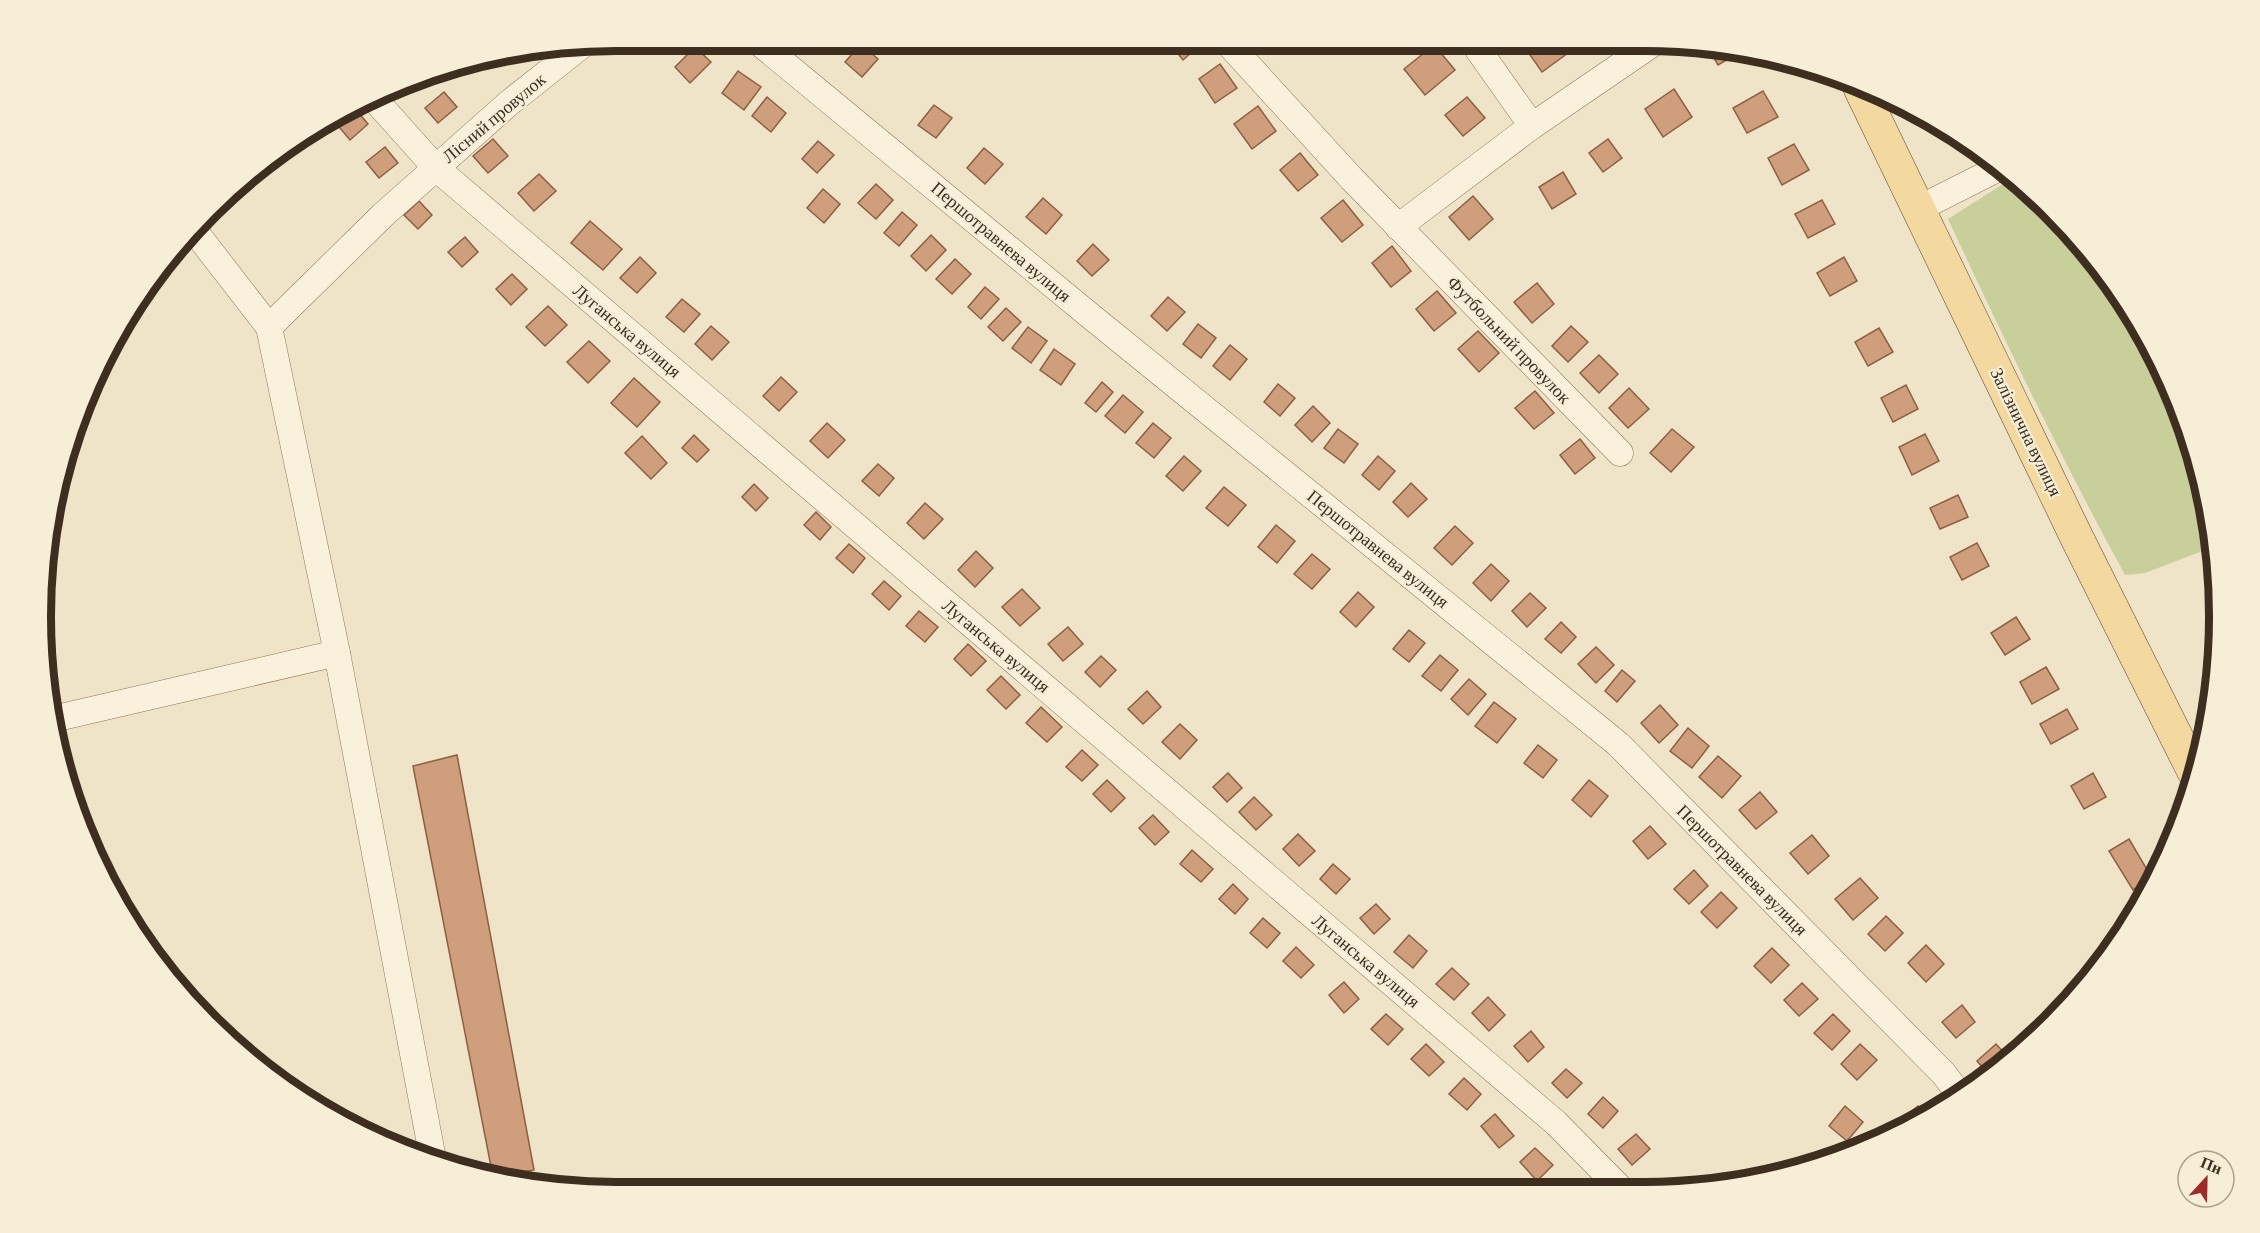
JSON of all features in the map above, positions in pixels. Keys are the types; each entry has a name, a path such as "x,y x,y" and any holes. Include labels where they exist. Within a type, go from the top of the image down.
{"main road":[{"name":"Залізнична вулиця","path":"1864,96 2077,538 2190,764"}],"street":[{"name":"Першотравнева вулиця","path":"769,51 1088,314 1618,744 1935,1065 1955,1089"},
{"name":"Футбольний провулок","path":"1235,51 1352,179 1620,453"},
{"path":"1478,51 1532,126"},
{"path":"1398,227 1532,126 1642,51"},
{"name":"Лісний провулок","path":"269,327 383,215 509,103 572,53"},
{"name":"Луганська вулиця","path":"378,104 436,168 1547,1116 1614,1182"},
{"path":"1918,209 1992,171"},
{"path":"198,237 269,327 337,653 431,1151"},
{"path":"60,717 337,653"}],"green space":[{"path":"2006,182 2043,217 2092,272 2114,302 2133,334 2166,400 2190,470 2205,550 2145,573 2125,575 2078,487 1948,219"}],"building":[{"path":"691,51 699,51 711,62 690,83 675,67"},
{"path":"855,51 869,51 878,59 862,77 845,62"},
{"path":"1176,51 1193,51 1183,60"},
{"path":"1426,51 1439,51 1455,70 1425,95 1404,69"},
{"path":"1527,51 1571,51 1542,72"},
{"path":"1713,56 1730,58 1718,65"},
{"path":"1220,64 1237,88 1215,103 1199,79"},
{"path":"738,71 761,87 744,110 722,93"},
{"path":"1674,89 1692,117 1663,137 1645,109"},
{"path":"1763,91 1778,117 1747,133 1733,108"},
{"path":"444,92 457,107 438,123 425,108"},
{"path":"767,97 786,113 771,132 752,116"},
{"path":"1467,97 1485,118 1463,136 1445,115"},
{"path":"934,105 952,118 936,138 918,125"},
{"path":"1258,106 1276,131 1252,149 1234,124"},
{"path":"359,113 368,124 350,140 338,125"},
{"path":"493,139 508,156 488,173 473,156"},
{"path":"1608,139 1622,158 1603,172 1589,153"},
{"path":"818,141 834,155 817,173 802,159"},
{"path":"1794,144 1809,170 1782,185 1768,158"},
{"path":"385,147 398,163 379,178 366,162"},
{"path":"984,148 1003,164 985,184 967,168"},
{"path":"1300,153 1318,175 1298,191 1280,170"},
{"path":"1563,172 1576,194 1552,209 1539,187"},
{"path":"539,174 556,191 534,211 518,193"},
{"path":"876,184 893,200 876,219 858,203"},
{"path":"823,189 840,204 824,223 807,208"},
{"path":"1473,196 1493,219 1469,240 1449,217"},
{"path":"1043,198 1062,215 1046,234 1026,217"},
{"path":"1343,200 1363,225 1342,242 1321,218"},
{"path":"1822,200 1835,224 1808,238 1795,214"},
{"path":"419,201 432,215 418,229 404,215"},
{"path":"902,212 917,225 899,246 884,233"},
{"path":"590,221 622,249 603,270 571,243"},
{"path":"931,235 946,250 926,271 911,256"},
{"path":"465,237 478,252 462,267 448,252"},
{"path":"1093,244 1109,260 1092,276 1077,261"},
{"path":"1392,246 1411,271 1391,287 1372,263"},
{"path":"640,257 656,273 637,293 620,278"},
{"path":"1844,257 1857,281 1830,296 1817,273"},
{"path":"955,259 971,274 952,294 936,279"},
{"path":"512,274 527,289 511,305 496,289"},
{"path":"1537,283 1554,304 1532,323 1514,302"},
{"path":"985,287 999,299 981,319 968,307"},
{"path":"1437,291 1456,313 1434,331 1416,309"},
{"path":"1168,297 1185,312 1167,331 1151,316"},
{"path":"682,299 700,314 684,332 666,317"},
{"path":"548,306 567,325 545,346 526,327"},
{"path":"1006,308 1021,322 1003,341 988,327"},
{"path":"1198,324 1216,338 1201,358 1183,344"},
{"path":"711,326 729,342 712,360 695,344"},
{"path":"1571,326 1588,342 1568,362 1552,346"},
{"path":"1028,327 1047,341 1031,363 1012,348"},
{"path":"1879,328 1893,352 1868,366 1855,342"},
{"path":"1478,331 1499,353 1479,372 1458,349"},
{"path":"589,341 610,361 588,383 567,362"},
{"path":"1230,345 1247,359 1230,380 1213,366"},
{"path":"1054,349 1075,364 1061,385 1040,370"},
{"path":"1599,355 1618,374 1599,393 1580,373"},
{"path":"781,377 797,392 779,411 763,396"},
{"path":"634,378 660,402 637,427 611,403"},
{"path":"1102,382 1113,392 1096,412 1085,403"},
{"path":"1278,384 1295,398 1280,416 1264,402"},
{"path":"1906,385 1918,409 1893,422 1881,398"},
{"path":"1629,388 1649,409 1628,428 1609,408"},
{"path":"1535,391 1554,413 1534,429 1515,408"},
{"path":"1123,395 1143,412 1125,433 1105,416"},
{"path":"1313,406 1330,423 1312,442 1295,425"},
{"path":"827,423 845,440 828,458 810,441"},
{"path":"1153,423 1171,438 1154,458 1136,443"},
{"path":"1338,429 1358,444 1344,463 1324,448"},
{"path":"1672,429 1694,447 1671,472 1650,453"},
{"path":"1925,434 1939,461 1912,475 1899,447"},
{"path":"694,435 709,450 697,462 682,448"},
{"path":"642,436 667,463 651,479 625,453"},
{"path":"1580,439 1595,458 1575,474 1560,455"},
{"path":"1184,456 1201,471 1183,491 1166,476"},
{"path":"1378,456 1395,471 1379,490 1362,475"},
{"path":"878,464 894,478 879,496 862,481"},
{"path":"1411,483 1427,499 1408,517 1393,502"},
{"path":"754,484 768,498 756,511 742,497"},
{"path":"1224,487 1246,505 1228,526 1206,508"},
{"path":"1958,495 1968,517 1940,529 1930,508"},
{"path":"925,503 943,519 924,539 907,523"},
{"path":"816,512 831,527 820,540 804,525"},
{"path":"1276,525 1295,541 1277,563 1258,547"},
{"path":"1455,526 1473,543 1452,565 1434,548"},
{"path":"1977,543 1989,566 1962,580 1950,557"},
{"path":"849,544 865,558 853,573 836,558"},
{"path":"976,551 993,568 975,587 958,570"},
{"path":"1312,554 1330,569 1312,589 1294,574"},
{"path":"1491,564 1509,581 1491,601 1473,583"},
{"path":"884,581 901,596 889,610 872,594"},
{"path":"1022,589 1040,608 1020,626 1002,607"},
{"path":"1358,592 1374,607 1356,627 1340,612"},
{"path":"1530,593 1546,608 1527,627 1512,611"},
{"path":"919,611 938,627 925,642 906,626"},
{"path":"2016,617 2030,639 2005,655 1991,633"},
{"path":"1561,622 1576,637 1561,653 1545,639"},
{"path":"1068,627 1083,644 1063,661 1048,644"},
{"path":"1409,630 1425,643 1409,662 1393,649"},
{"path":"968,644 986,661 971,676 954,659"},
{"path":"1596,647 1614,665 1596,683 1578,664"},
{"path":"1440,655 1458,670 1441,691 1422,676"},
{"path":"1101,656 1116,670 1100,687 1085,672"},
{"path":"2046,667 2059,689 2032,704 2020,682"},
{"path":"1622,670 1635,681 1617,702 1605,691"},
{"path":"1001,676 1020,695 1006,709 987,690"},
{"path":"1469,679 1486,694 1468,715 1451,699"},
{"path":"1147,691 1161,707 1143,724 1128,709"},
{"path":"1494,702 1516,719 1497,743 1475,726"},
{"path":"1660,705 1678,725 1659,743 1641,723"},
{"path":"1041,707 1062,727 1047,742 1026,723"},
{"path":"2067,709 2078,729 2051,744 2040,724"},
{"path":"1180,724 1197,740 1180,759 1162,742"},
{"path":"1688,728 1709,746 1692,768 1670,751"},
{"path":"1538,745 1557,760 1543,778 1524,763"},
{"path":"1082,750 1098,765 1082,781 1066,767"},
{"path":"457,755 534,1170 517,1173 491,1168 413,766"},
{"path":"1718,756 1741,776 1722,798 1699,777"},
{"path":"1228,773 1242,788 1227,802 1213,787"},
{"path":"2093,773 2106,797 2084,809 2071,786"},
{"path":"1107,780 1125,798 1111,812 1093,794"},
{"path":"1589,780 1608,796 1591,817 1572,800"},
{"path":"1760,792 1777,812 1756,829 1739,810"},
{"path":"1254,797 1272,815 1256,830 1239,812"},
{"path":"1153,815 1169,832 1155,845 1139,828"},
{"path":"1650,826 1666,844 1648,859 1633,841"},
{"path":"1298,834 1315,851 1299,866 1283,849"},
{"path":"1812,835 1829,856 1808,874 1790,853"},
{"path":"2129,839 2148,872 2141,885 2133,890 2109,851"},
{"path":"1192,850 1213,869 1201,882 1180,864"},
{"path":"1333,864 1350,879 1336,894 1320,879"},
{"path":"1694,870 1708,886 1689,904 1674,889"},
{"path":"1860,878 1878,898 1853,920 1835,899"},
{"path":"1233,884 1248,899 1235,914 1219,899"},
{"path":"1721,892 1737,908 1717,928 1701,912"},
{"path":"1376,904 1390,919 1374,934 1360,918"},
{"path":"1886,916 1903,933 1885,951 1868,934"},
{"path":"1263,918 1280,933 1267,948 1250,933"},
{"path":"1409,935 1427,951 1413,968 1394,952"},
{"path":"1926,945 1944,964 1926,982 1908,963"},
{"path":"1296,947 1314,965 1301,978 1283,961"},
{"path":"1772,948 1789,965 1771,983 1754,966"},
{"path":"1452,968 1469,984 1454,1000 1436,984"},
{"path":"1344,982 1359,999 1344,1013 1329,995"},
{"path":"1802,983 1818,999 1799,1016 1784,1000"},
{"path":"1488,997 1505,1015 1489,1031 1472,1013"},
{"path":"1962,1005 1975,1022 1956,1038 1942,1022"},
{"path":"1386,1014 1403,1029 1388,1045 1371,1029"},
{"path":"1833,1014 1850,1031 1832,1050 1814,1033"},
{"path":"1531,1031 1544,1047 1528,1062 1514,1046"},
{"path":"1426,1044 1444,1062 1429,1076 1411,1059"},
{"path":"1860,1044 1877,1060 1857,1080 1841,1064"},
{"path":"1996,1044 2004,1052 1983,1068 1977,1061"},
{"path":"1566,1069 1582,1083 1567,1098 1552,1083"},
{"path":"1464,1078 1481,1094 1467,1110 1449,1094"},
{"path":"1603,1097 1618,1111 1603,1128 1588,1114"},
{"path":"1845,1106 1863,1122 1847,1141 1829,1126"},
{"path":"1918,1106 1921,1109 1899,1121"},
{"path":"1495,1114 1514,1136 1499,1148 1481,1126"},
{"path":"1636,1134 1650,1149 1632,1165 1618,1149"},
{"path":"1535,1148 1553,1165 1537,1181 1520,1162"}]}
